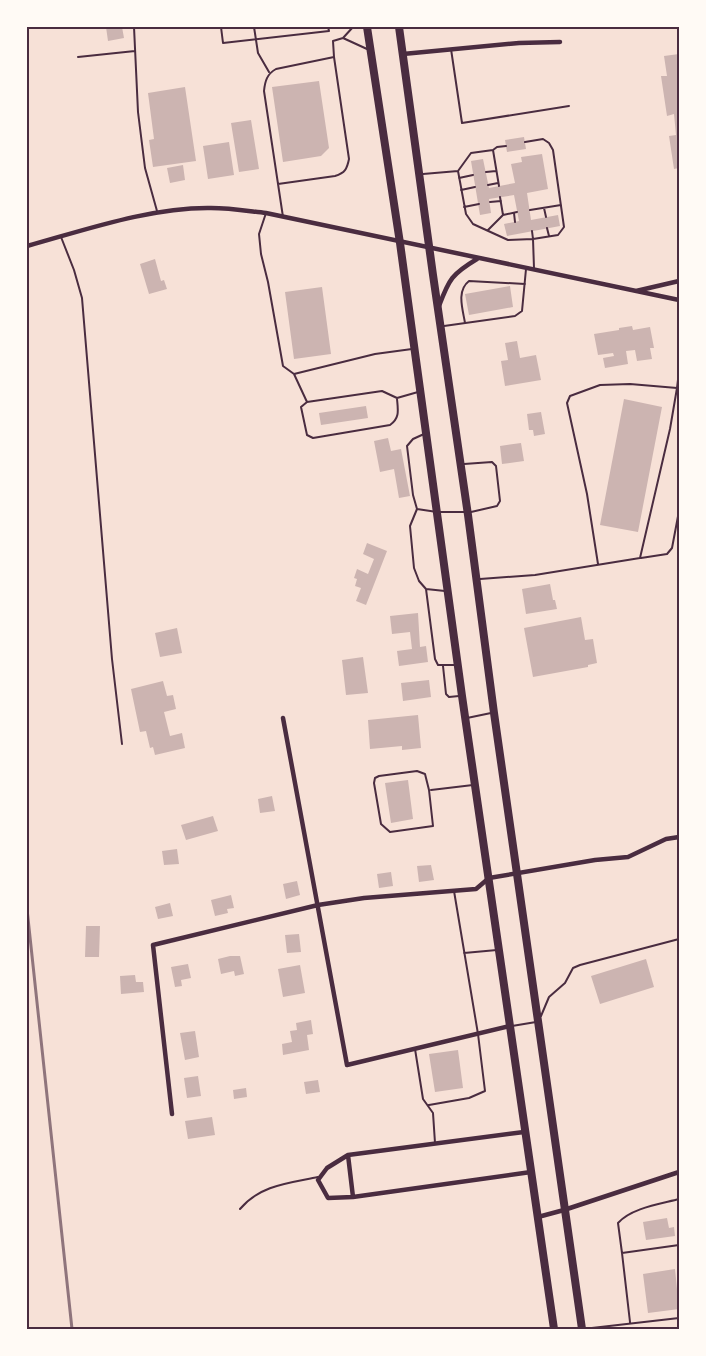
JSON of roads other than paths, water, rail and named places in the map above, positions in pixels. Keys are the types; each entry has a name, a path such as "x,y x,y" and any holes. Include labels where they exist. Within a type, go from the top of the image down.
{"main road":[{"path":"367,27 400,243 462,696 554,1329"},
{"path":"399,27 582,1329"}],"street":[{"path":"403,54 560,42"},
{"path":"27,246 124,220 209,208 266,213 679,300"},
{"path":"438,308 452,277 457,271 477,259"},
{"path":"634,292 679,281"},
{"path":"283,718 347,1065 510,1026"},
{"path":"172,1114 153,945 318,905 364,898 476,889 489,878 595,860 628,857 666,839 679,837"},
{"path":"524,1132 348,1155 327,1168 318,1180 328,1198 353,1197 531,1172"},
{"path":"348,1155 353,1197"},
{"path":"538,1217 679,1173"}],"lane":[{"path":"134,27 138,112 145,168 158,214"},
{"path":"221,27 223,43 329,31 328,27"},
{"path":"254,27 258,53 269,73 264,91 283,217"},
{"path":"278,184 335,176 347,169 349,159 333,41 343,38 353,27"},
{"path":"343,38 371,51"},
{"path":"451,49 462,123 569,105"},
{"path":"78,57 135,51"},
{"path":"269,73 276,69 334,57"},
{"path":"506,146 471,153 458,171 466,214 473,224 508,240 558,235 564,227 553,150 543,139 525,142"},
{"path":"488,185 499,184 493,150"},
{"path":"420,175 458,171"},
{"path":"486,172 496,171"},
{"path":"459,178 473,175"},
{"path":"461,190 475,187"},
{"path":"490,202 501,199 503,215"},
{"path":"464,207 478,204"},
{"path":"530,210 561,205"},
{"path":"544,208 546,217"},
{"path":"488,230 503,215 516,212 515,222"},
{"path":"266,213 260,234 261,254 283,366 294,374 307,402"},
{"path":"548,228 549,236"},
{"path":"532,231 534,271"},
{"path":"518,234 518,239"},
{"path":"61,237 82,298 111,647 122,744"},
{"path":"440,327 515,316 522,311 526,269"},
{"path":"465,323 461,292 469,281 525,284"},
{"path":"294,374 375,354 415,349"},
{"path":"640,558 670,429 679,371"},
{"path":"598,564 587,494 567,403 570,396 600,385 630,384 677,388"},
{"path":"397,398 398,414 396,420 390,425 313,438 307,435 303,425 302,407 307,402 382,391 397,398 420,391"},
{"path":"426,433 413,439 408,446 413,495 417,509 410,526 414,568 419,581 426,589 435,659 438,665 458,665"},
{"path":"417,509 437,512 468,512 497,506 500,501 496,466 492,462 461,465"},
{"path":"477,579 535,575 667,554 672,548 679,511"},
{"path":"426,589 448,592"},
{"path":"442,666 447,694 449,697 462,696"},
{"path":"466,718 494,713"},
{"path":"417,771 425,774 429,790 433,826 396,832 384,829 381,824 375,778 417,771"},
{"path":"429,790 476,785"},
{"path":"429,1105 469,1098 485,1091 478,1034 454,891"},
{"path":"510,1026 538,1021 549,997 565,983 573,968 679,939"},
{"path":"464,953 499,950"},
{"path":"415,1049 423,1099 433,1113 435,1143"},
{"path":"240,1209 249,1198 258,1193 279,1185 321,1176"},
{"path":"630,1323 618,1223 621,1219 643,1209 679,1199"},
{"path":"622,1253 679,1245"},
{"path":"582,1329 679,1318"}],"railway":[{"path":"27,909 72,1329"}]}
